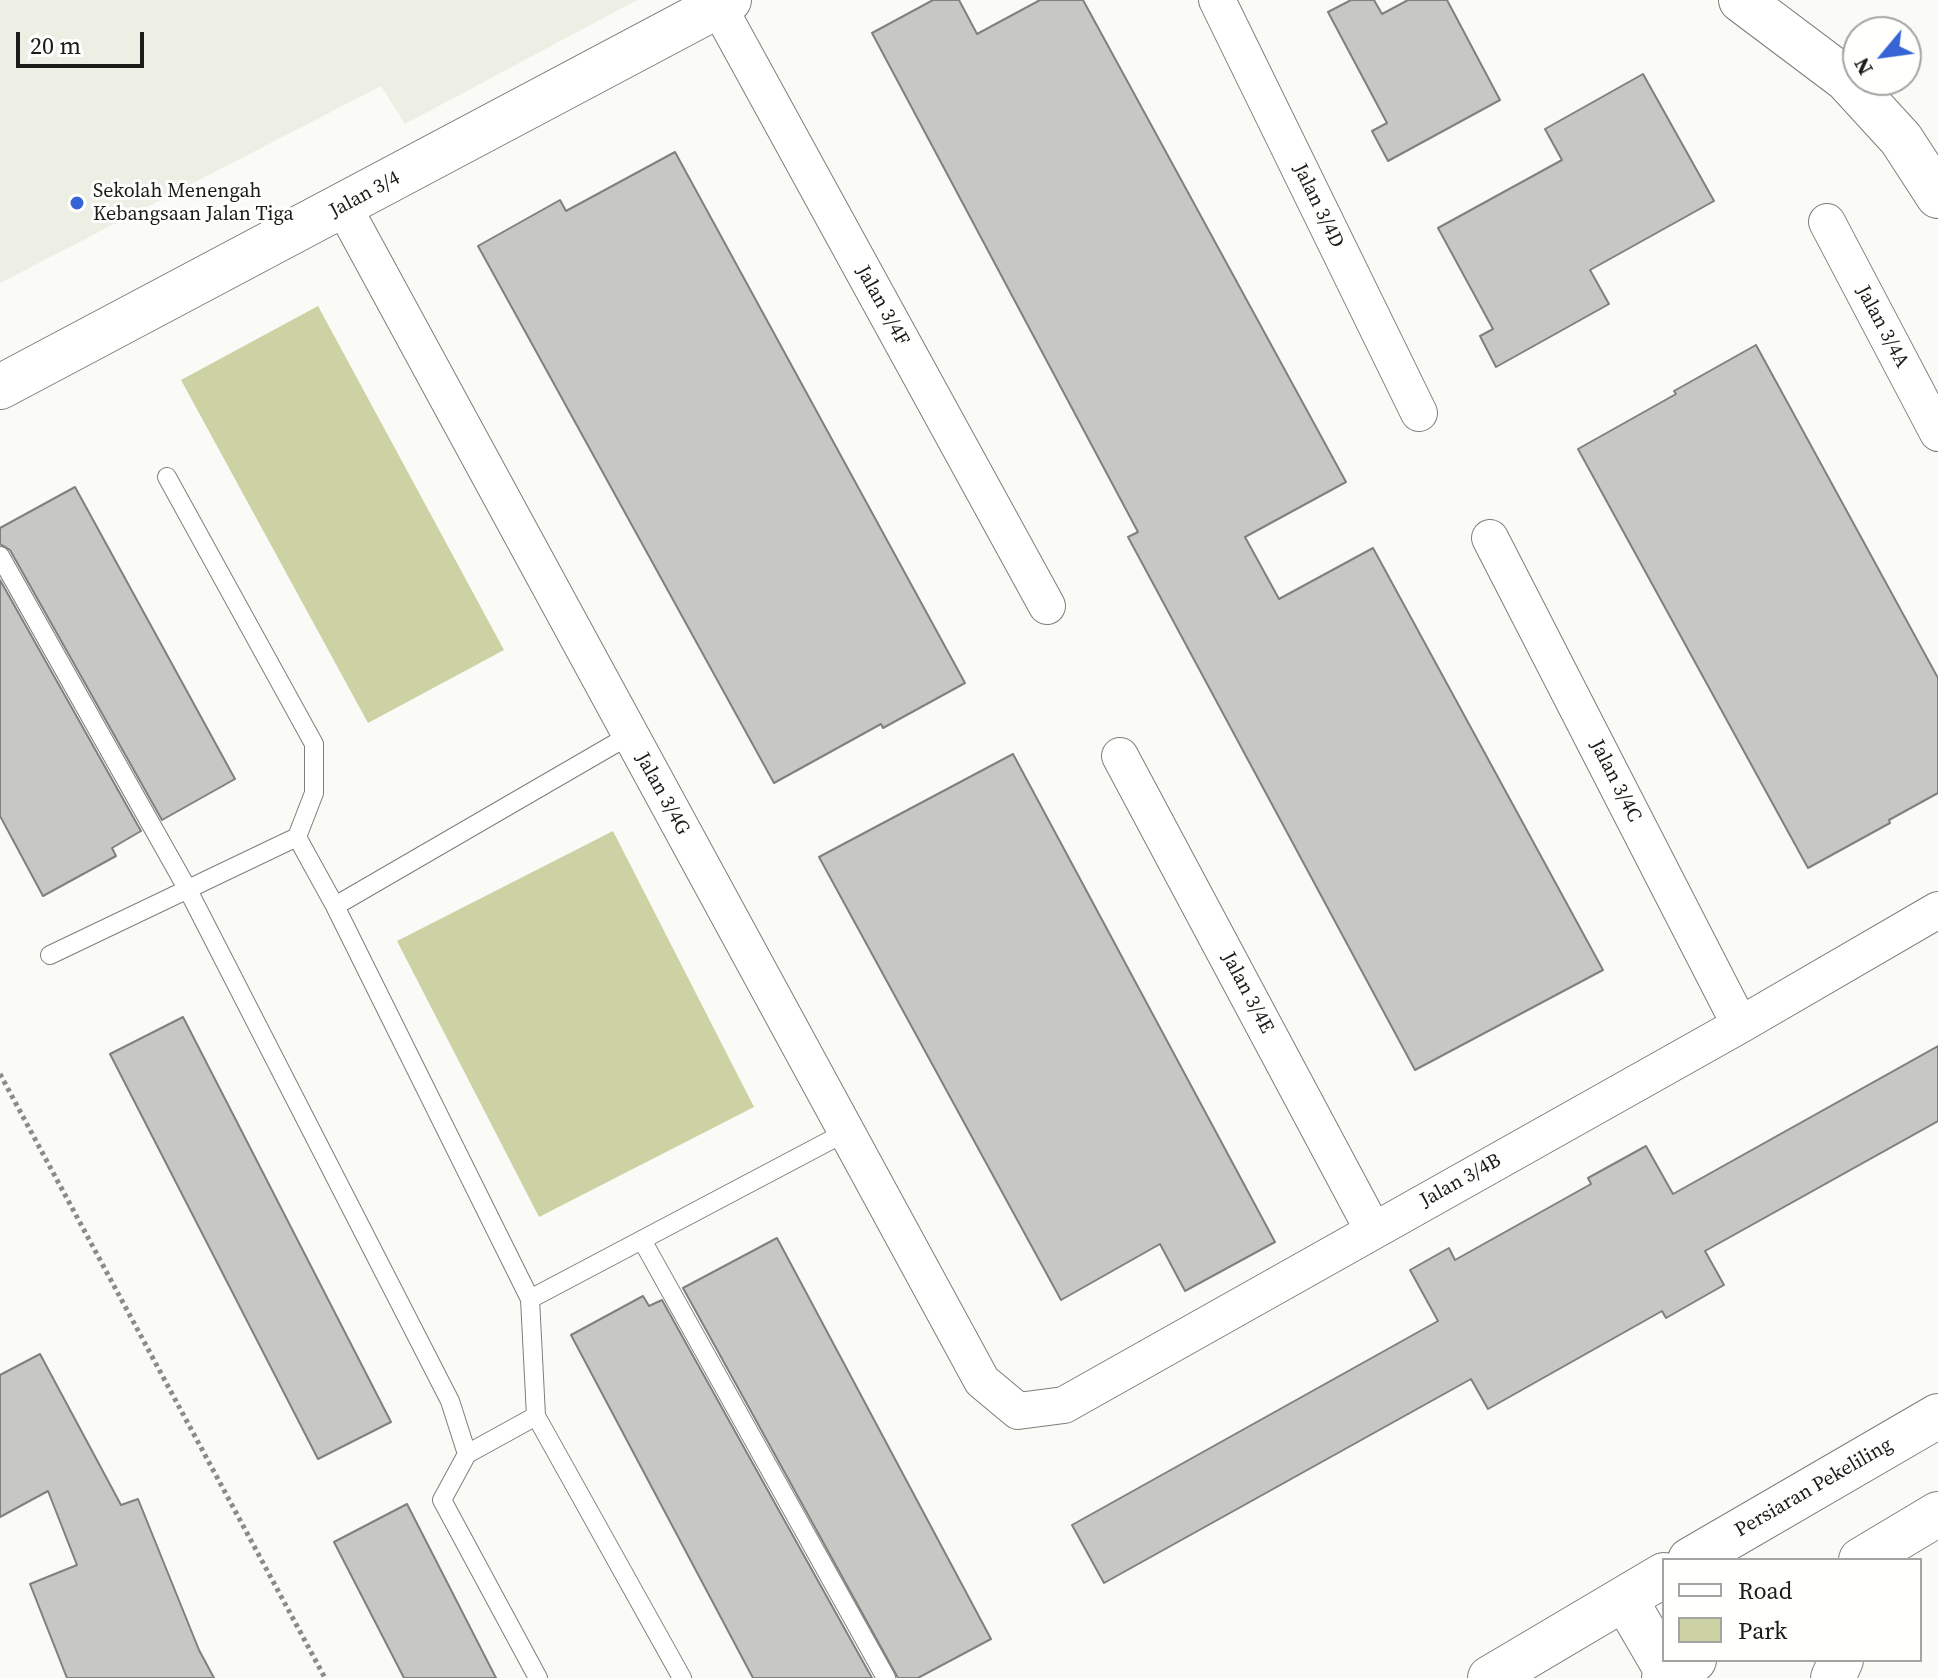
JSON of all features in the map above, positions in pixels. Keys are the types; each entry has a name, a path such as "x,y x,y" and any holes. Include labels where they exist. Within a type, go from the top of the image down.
{"street":[{"name":"Jalan 3/4D","path":"1217,0 1419,413"},
{"path":"1741,0 1846,79 1901,139 1938,196"},
{"name":"Jalan 3/4","path":"0,387 723,3"},
{"name":"Jalan 3/4F","path":"723,3 1047,606"},
{"name":"Jalan 3/4G","path":"343,206 982,1381"},
{"name":"Jalan 3/4A","path":"1827,222 1938,433"},
{"name":"Jalan 3/4C","path":"1490,538 1740,1025"},
{"name":"Jalan 3/4E","path":"1120,756 1373,1230"},
{"name":"Jalan 3/4B","path":"982,1381 1018,1411 1064,1405 1740,1025 1938,910"},
{"name":"Persiaran Pekeliling","path":"1700,1558 1938,1416"},
{"path":"1864,1558 1938,1514"},
{"path":"1914,1558 1938,1537"},
{"name":"Persiaran Pekeliling","path":"1490,1678 1660,1582"}],"lane":[{"path":"50,955 297,837 314,793 314,744 167,477"},
{"path":"0,556 188,890 450,1401 467,1454"},
{"path":"335,906 630,735"},
{"path":"297,837 335,906 530,1299 536,1416 682,1678"},
{"path":"530,1299 846,1132"},
{"path":"642,1240 886,1678"},
{"path":"536,1416 467,1454 442,1500 538,1678"}],"path":[{"path":"0,1074 325,1678"}],"shaded area":[{"name":"Sekolah Menengah Kebangsaan Jalan Tiga","path":"0,0 637,0 405,124 381,86 0,283"}],"green space":[{"path":"318,306 504,650 368,723 181,380"},
{"path":"613,831 754,1107 539,1217 397,941"}],"building":[{"path":"933,0 959,0 977,34 1040,0 1083,0 1346,482 1245,537 1279,599 1373,548 1603,970 1415,1070 1128,537 1138,532 872,33"},
{"path":"1351,0 1374,0 1382,14 1408,0 1447,0 1500,100 1388,161 1372,131 1387,123 1328,12"},
{"path":"1643,74 1714,201 1590,270 1609,304 1496,367 1480,336 1493,329 1438,228 1562,160 1545,129"},
{"path":"675,152 965,683 883,728 881,724 774,783 478,246 560,200 566,211"},
{"path":"1756,345 1938,678 1938,793 1808,868 1578,449"},
{"path":"75,487 235,779 162,820 10,550 0,544 0,528"},
{"path":"0,580 141,831 112,848 116,856 43,896 0,816"},
{"path":"1013,754 1275,1242 1185,1291 1160,1244 1061,1300 819,857"},
{"path":"183,1017 391,1422 318,1459 110,1054"},
{"path":"1938,1046 1938,1121 1705,1251 1724,1285 1666,1318 1662,1311 1488,1409 1471,1379 1104,1583 1072,1525 1438,1321 1410,1270 1449,1248 1455,1260 1591,1184 1588,1178 1646,1146 1673,1194"},
{"path":"777,1238 991,1639 918,1678 898,1678 683,1288"},
{"path":"643,1296 649,1306 662,1300 872,1678 753,1678 571,1335"},
{"path":"40,1354 121,1505 138,1499 199,1650 214,1678 67,1678 30,1584 77,1565 48,1491 0,1517 0,1375"},
{"path":"407,1504 496,1678 404,1678 334,1542"}],"place":[{"name":"Sekolah Menengah Kebangsaan Jalan Tiga","path":"77,203"}]}
